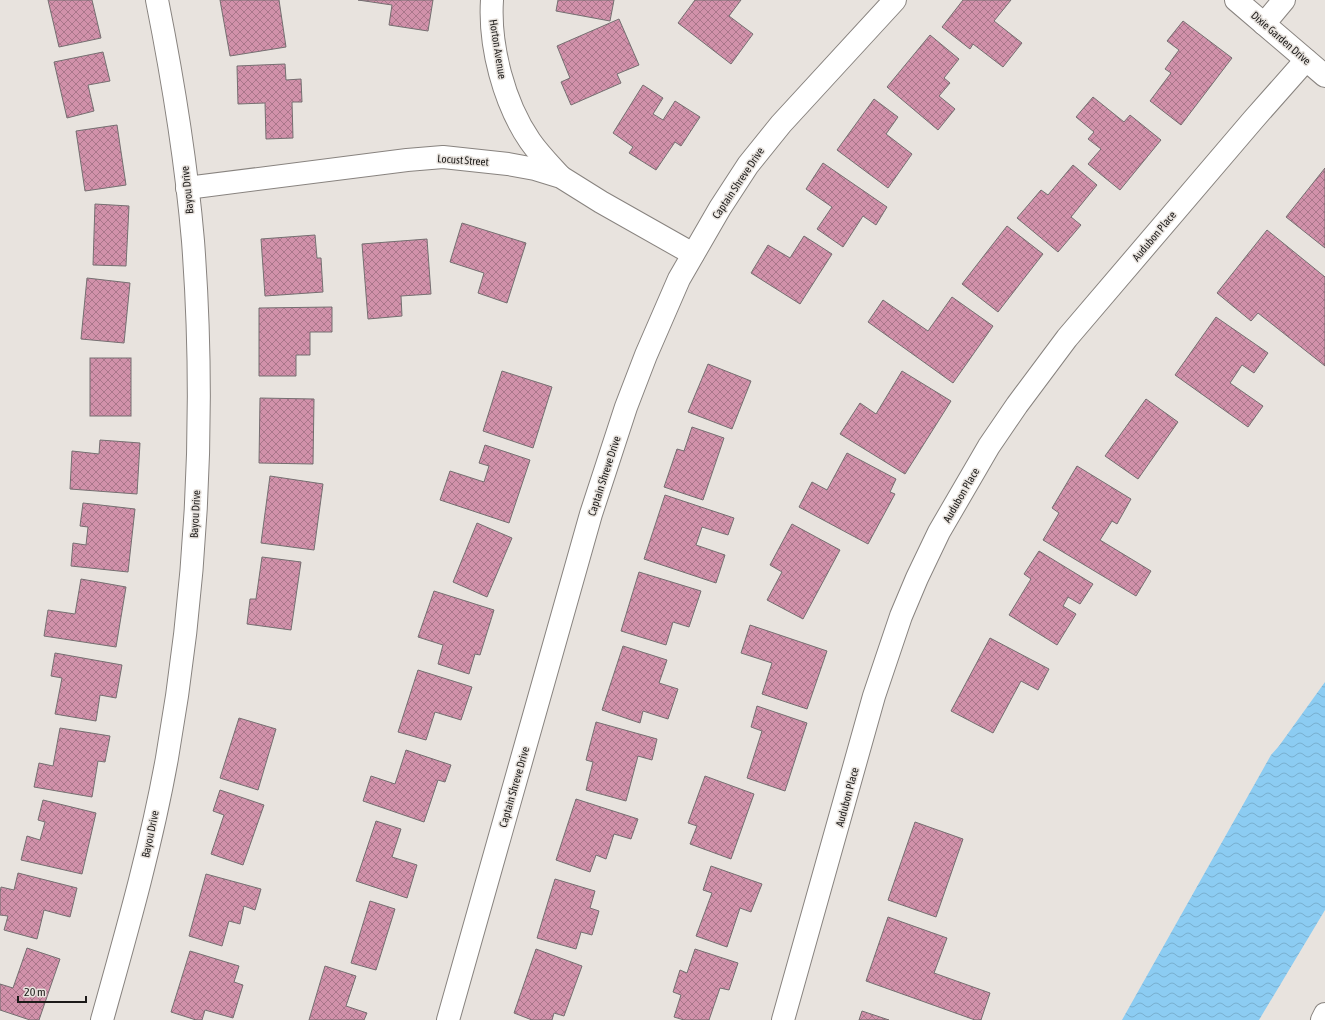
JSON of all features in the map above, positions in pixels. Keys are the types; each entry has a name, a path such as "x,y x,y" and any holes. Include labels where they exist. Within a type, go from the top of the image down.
{"street":[{"name":"Bayou Drive","path":"102,1020 141,878 166,762 185,640 196,519 199,432 199,373 193,242 179,120 157,0"},
{"name":"Horton Avenue","path":"492,0 492,30 501,77 509,102 518,122 530,140 543,158 561,177"},
{"name":"Captain Shreve Drive","path":"448,1020 591,514 626,407 646,355 679,279 720,208 748,165 781,124 895,0"},
{"name":"Dixie Garden Drive","path":"1236,0 1325,76"},
{"path":"1264,24 1284,0"},
{"name":"Audubon Place","path":"783,1020 874,696 901,616 939,532 990,446 1017,404 1067,338 1306,60"},
{"name":"Locust Street","path":"187,188 407,160 443,157 508,164 535,169 561,177 601,202 693,254"},
{"path":"1322,1020 1325,1014"}],"water":[{"path":"1325,682 1325,910 1259,1020 1122,1020 1271,755"}],"building":[{"path":"48,0 92,0 101,38 59,47"},
{"path":"220,0 279,0 286,47 230,56"},
{"path":"358,0 433,0 428,31 389,25 392,5"},
{"path":"558,0 614,0 610,21 556,11"},
{"path":"695,0 741,0 729,16 753,34 731,64 678,23"},
{"path":"963,0 1011,0 994,21 1022,43 1003,67 973,44 970,49 942,27"},
{"path":"619,19 639,65 617,74 621,83 571,105 561,82 570,78 557,46"},
{"path":"1183,21 1232,58 1181,125 1150,101 1171,73 1165,69 1179,50 1167,41"},
{"path":"930,35 959,59 944,78 950,83 939,96 955,109 938,130 887,87"},
{"path":"103,52 110,81 88,85 94,111 67,118 54,62"},
{"path":"285,64 286,80 301,79 302,102 292,102 293,138 266,139 265,103 238,104 237,66"},
{"path":"643,85 663,98 653,114 663,120 675,101 700,117 681,146 675,142 656,170 629,153 633,147 613,133"},
{"path":"1093,97 1124,122 1130,115 1161,140 1120,190 1088,164 1101,149 1088,139 1094,132 1076,117"},
{"path":"874,99 898,117 886,134 912,154 888,188 837,150"},
{"path":"117,125 126,185 85,191 76,131"},
{"path":"823,163 887,207 876,225 863,216 843,247 817,229 832,207 806,189"},
{"path":"1073,165 1097,185 1071,217 1081,225 1058,252 1017,218 1041,190 1048,195"},
{"path":"1325,168 1325,248 1286,217"},
{"path":"95,204 129,206 126,266 93,265"},
{"path":"462,223 526,243 507,303 478,293 484,273 450,262"},
{"path":"1007,226 1043,254 998,312 962,284"},
{"path":"1267,230 1325,277 1325,366 1258,313 1251,321 1217,293"},
{"path":"315,235 317,258 321,258 323,292 265,296 261,239"},
{"path":"804,236 832,254 800,304 751,273 768,245 790,258"},
{"path":"427,239 431,294 401,296 402,316 368,319 362,244"},
{"path":"87,278 130,283 124,343 81,339"},
{"path":"952,297 993,326 953,383 868,322 883,300 928,331"},
{"path":"332,307 332,332 310,332 310,355 296,355 296,376 259,376 259,308"},
{"path":"1216,317 1268,353 1254,373 1242,365 1230,383 1263,406 1248,427 1175,375"},
{"path":"90,358 131,358 131,416 90,416"},
{"path":"708,364 751,381 732,429 688,412"},
{"path":"502,371 552,387 533,448 483,431"},
{"path":"902,371 951,401 905,474 840,434 860,403 876,414"},
{"path":"260,398 314,399 313,464 259,463"},
{"path":"1146,399 1178,422 1138,479 1105,456"},
{"path":"692,427 724,438 703,500 664,487 677,449 684,451"},
{"path":"100,440 140,443 137,494 70,489 72,451 99,454"},
{"path":"485,445 530,460 509,523 440,500 450,471 484,482 489,466 479,463"},
{"path":"847,453 896,479 890,492 895,494 868,544 799,507 812,482 827,490"},
{"path":"1077,466 1131,499 1117,524 1112,521 1100,540 1151,571 1136,596 1043,540 1059,513 1052,508"},
{"path":"270,476 323,484 314,550 261,543"},
{"path":"665,495 734,518 728,535 702,527 696,545 725,555 716,583 644,559"},
{"path":"83,503 135,509 128,572 71,566 73,543 86,545 88,527 80,526"},
{"path":"477,523 512,538 487,597 453,582"},
{"path":"792,524 840,550 803,619 767,600 782,572 770,565"},
{"path":"1039,551 1093,584 1080,604 1068,597 1063,606 1076,614 1057,645 1009,615 1031,579 1024,574"},
{"path":"262,557 301,562 291,630 247,624 250,599 256,599"},
{"path":"639,572 701,591 689,627 673,622 666,645 621,631"},
{"path":"81,579 126,587 116,647 44,636 48,610 75,614"},
{"path":"434,591 494,610 480,655 475,654 469,674 438,664 443,645 418,637"},
{"path":"750,625 827,651 807,709 762,694 772,663 741,653"},
{"path":"990,638 1049,669 1038,690 1021,681 993,733 951,711"},
{"path":"623,646 667,660 659,683 678,689 668,719 643,711 640,723 602,710"},
{"path":"55,653 122,665 116,698 100,695 96,721 55,714 62,678 51,676"},
{"path":"418,670 472,687 461,720 435,712 426,740 398,732"},
{"path":"757,706 807,723 785,791 747,778 762,731 751,727"},
{"path":"239,718 276,729 258,790 220,778"},
{"path":"596,722 657,739 652,760 638,756 626,801 586,790 593,762 586,760"},
{"path":"60,728 110,736 105,762 98,761 92,797 34,787 39,763 53,766"},
{"path":"406,750 451,765 445,782 438,780 424,822 363,801 371,776 395,784"},
{"path":"705,776 754,794 731,859 690,844 697,826 688,823"},
{"path":"220,790 264,805 243,865 211,854 224,815 213,811"},
{"path":"576,799 638,819 631,839 614,834 606,859 596,855 590,872 556,860"},
{"path":"43,800 96,813 82,874 21,860 27,836 40,840 45,822 38,820"},
{"path":"376,821 401,829 392,857 417,865 407,898 356,881"},
{"path":"915,822 963,839 936,917 888,900"},
{"path":"711,866 762,884 751,912 740,908 727,947 696,936 712,893 703,890"},
{"path":"18,873 77,888 70,917 44,910 37,939 4,930 8,916 0,915 1,887 14,890"},
{"path":"206,874 261,889 255,910 244,906 240,924 229,921 222,946 189,936"},
{"path":"555,879 595,891 590,908 599,911 592,935 581,932 576,949 537,938"},
{"path":"370,901 395,909 376,970 351,963"},
{"path":"888,917 947,938 934,973 990,993 981,1020 975,1020 866,981"},
{"path":"27,948 60,959 39,1020 30,1020 0,1010 0,984 13,988"},
{"path":"536,949 582,966 564,1016 554,1013 552,1020 532,1020 514,1013"},
{"path":"695,949 738,963 729,990 720,988 709,1020 684,1020 674,1017 681,995 673,992 680,970 687,973"},
{"path":"190,951 239,966 234,982 243,985 233,1018 205,1010 202,1020 196,1020 171,1012"},
{"path":"325,966 356,976 346,1006 367,1013 364,1020 309,1020"},
{"path":"862,1011 889,1020 859,1020"}]}
